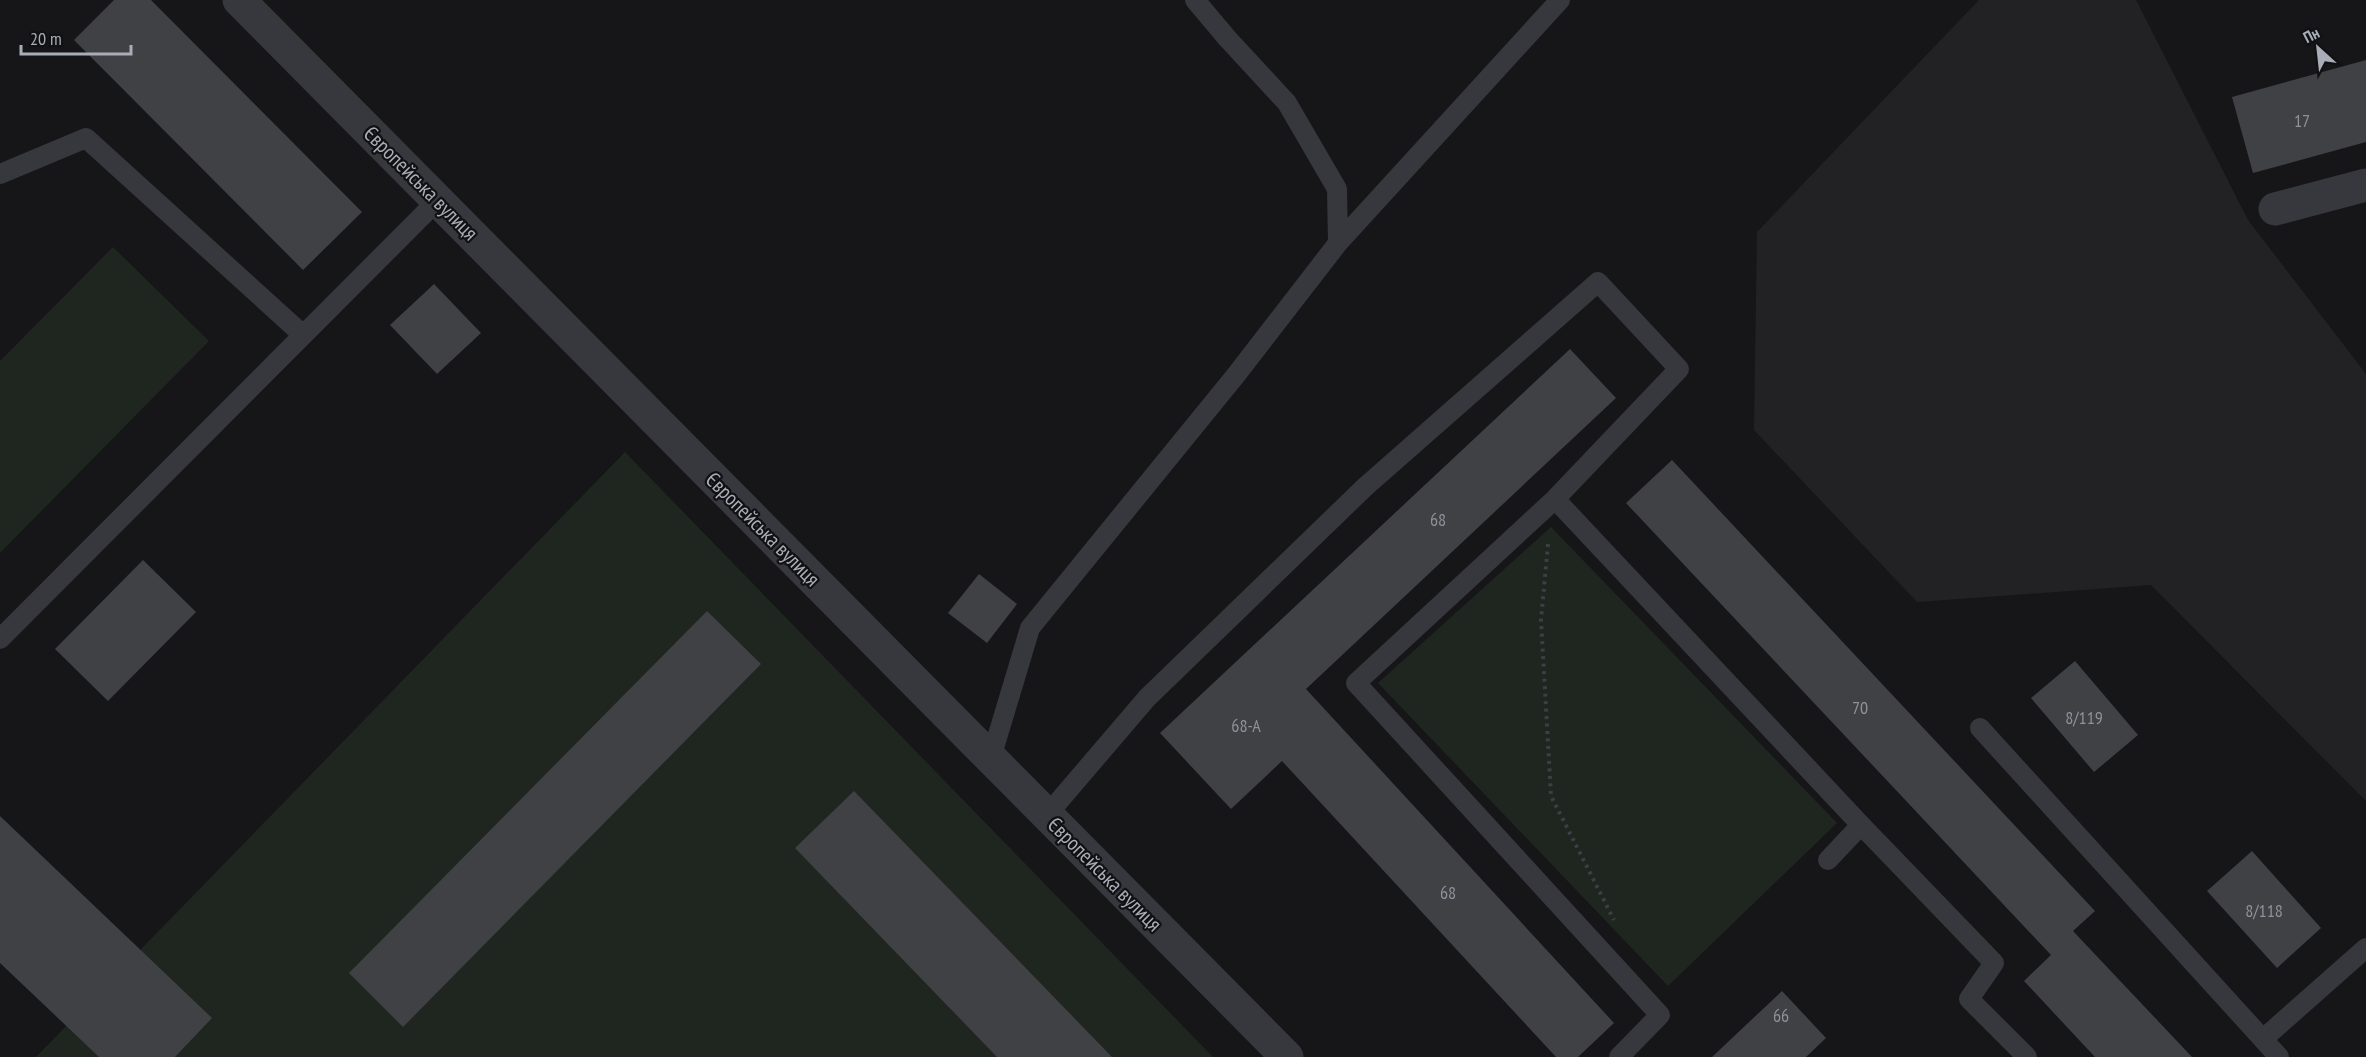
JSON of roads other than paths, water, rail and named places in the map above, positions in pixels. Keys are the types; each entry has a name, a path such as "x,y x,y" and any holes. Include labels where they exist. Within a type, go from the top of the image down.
{"street":[{"name":"Європейська вулиця","path":"239,0 1287,1057"},
{"path":"2275,209 2366,185"}],"lane":[{"path":"1195,0 1287,103 1337,189 1338,243"},
{"path":"991,758 1030,628 1236,375 1338,243 1560,0"},
{"path":"0,174 86,138 303,335"},
{"path":"0,639 438,200"},
{"path":"1047,815 1147,698 1365,487 1598,282 1679,369 1555,499 1356,683 1660,1015 1619,1057"},
{"path":"1555,499 1994,963 1969,999 2027,1057"},
{"path":"1980,728 2279,1057"},
{"path":"1828,861 1861,825"},
{"path":"2263,1040 2366,948"}]}
